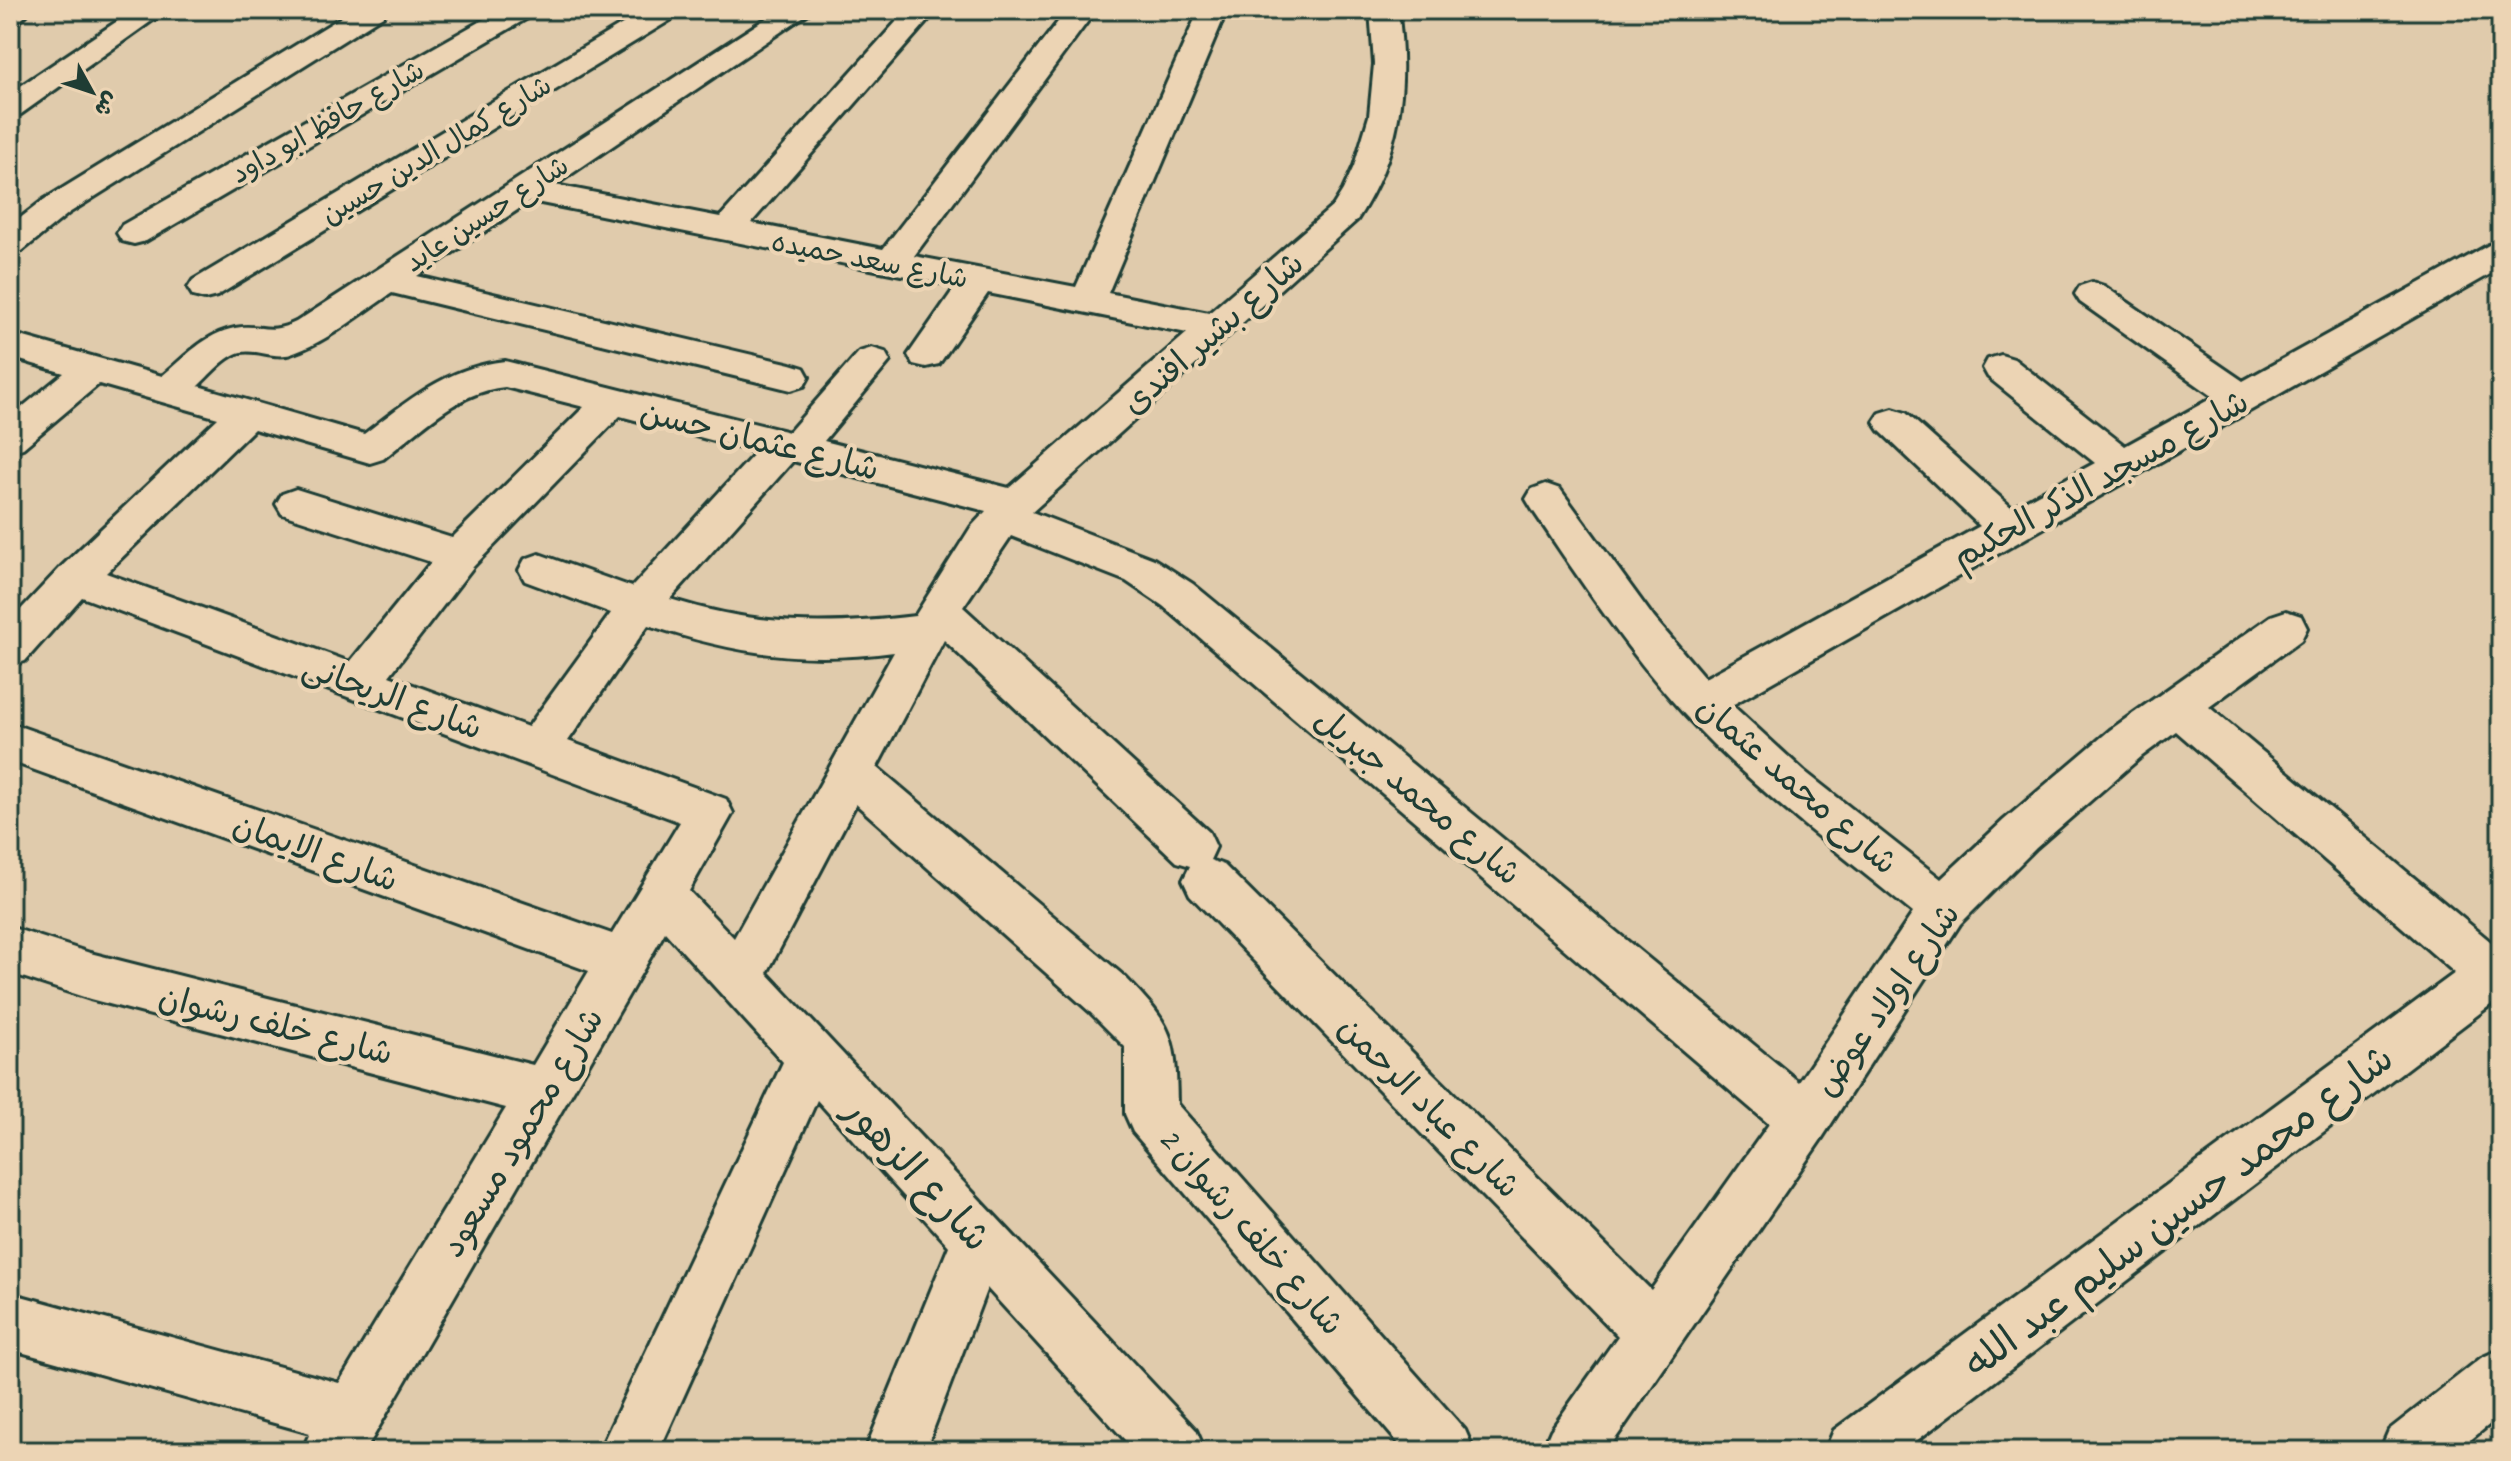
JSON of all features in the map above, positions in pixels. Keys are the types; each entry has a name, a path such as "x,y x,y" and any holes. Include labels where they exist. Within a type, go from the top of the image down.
{"street":[{"path":"10,15 17,10"},
{"path":"10,107 153,10"},
{"path":"10,243 57,206 373,10"},
{"name":"شارع حافظ ابو داود","path":"134,233 521,10"},
{"name":"شارع كمال الدين حسين","path":"205,288 667,10"},
{"name":"شارع حسين عايد","path":"170,390 218,348 238,339 281,344 309,331 799,10"},
{"path":"727,230 923,10"},
{"path":"891,263 1082,10"},
{"path":"1086,303 1213,10"},
{"name":"شارع بشير افندى","path":"738,978 933,621 985,538 1010,510 1345,213 1366,183 1385,113 1392,57 1384,10"},
{"name":"شارع سعد حميده","path":"524,189 1217,327"},
{"name":"شارع مسجد الذكر الحكيم","path":"1700,702 2501,253"},
{"path":"385,280 791,377"},
{"path":"926,355 978,281"},
{"path":"2092,294 2242,398"},
{"path":"10,345 247,413 75,578 10,649"},
{"path":"537,749 640,605 872,361"},
{"path":"2001,368 2123,465"},
{"path":"10,438 93,369"},
{"name":"شارع عثمان حسن","path":"247,413 370,449 461,383 483,374 505,374 791,446 1010,510"},
{"path":"358,683 459,556 613,401"},
{"path":"1893,422 2009,529"},
{"name":"شارع محمد عثمان","path":"1546,499 1642,634 1700,702 1748,750 1943,909"},
{"path":"296,504 459,556"},
{"name":"شارع محمد جبريل","path":"1010,510 1140,570 1178,595 1804,1120"},
{"path":"539,570 640,605 774,640 850,640 933,621"},
{"name":"شارع الريحانى","path":"75,578 710,813"},
{"name":"شارع عباد الرحمن","path":"933,621 1200,863 1654,1332"},
{"name":"شارع اولاد عوض","path":"1572,1451 1804,1120 1943,909 2020,834 2126,743 2286,628"},
{"path":"2177,706 2497,971"},
{"name":"شارع الايمان","path":"10,742 623,961"},
{"name":"شارع خلف رشوان 2","path":"851,772 1107,994 1144,1032 1151,1050 1151,1114 1444,1451"},
{"name":"شارع محمود مسعود","path":"342,1434 710,813"},
{"name":"شارع الزهور","path":"661,894 1175,1451"},
{"name":"شارع خلف رشوان","path":"10,950 90,976 544,1093"},
{"name":"شارع محمد حسين سليم عبد الله","path":"1855,1451 2497,971"},
{"path":"629,1451 811,1057"},
{"path":"895,1451 979,1239"},
{"path":"10,1321 342,1434"},
{"path":"2410,1451 2501,1378"}]}
